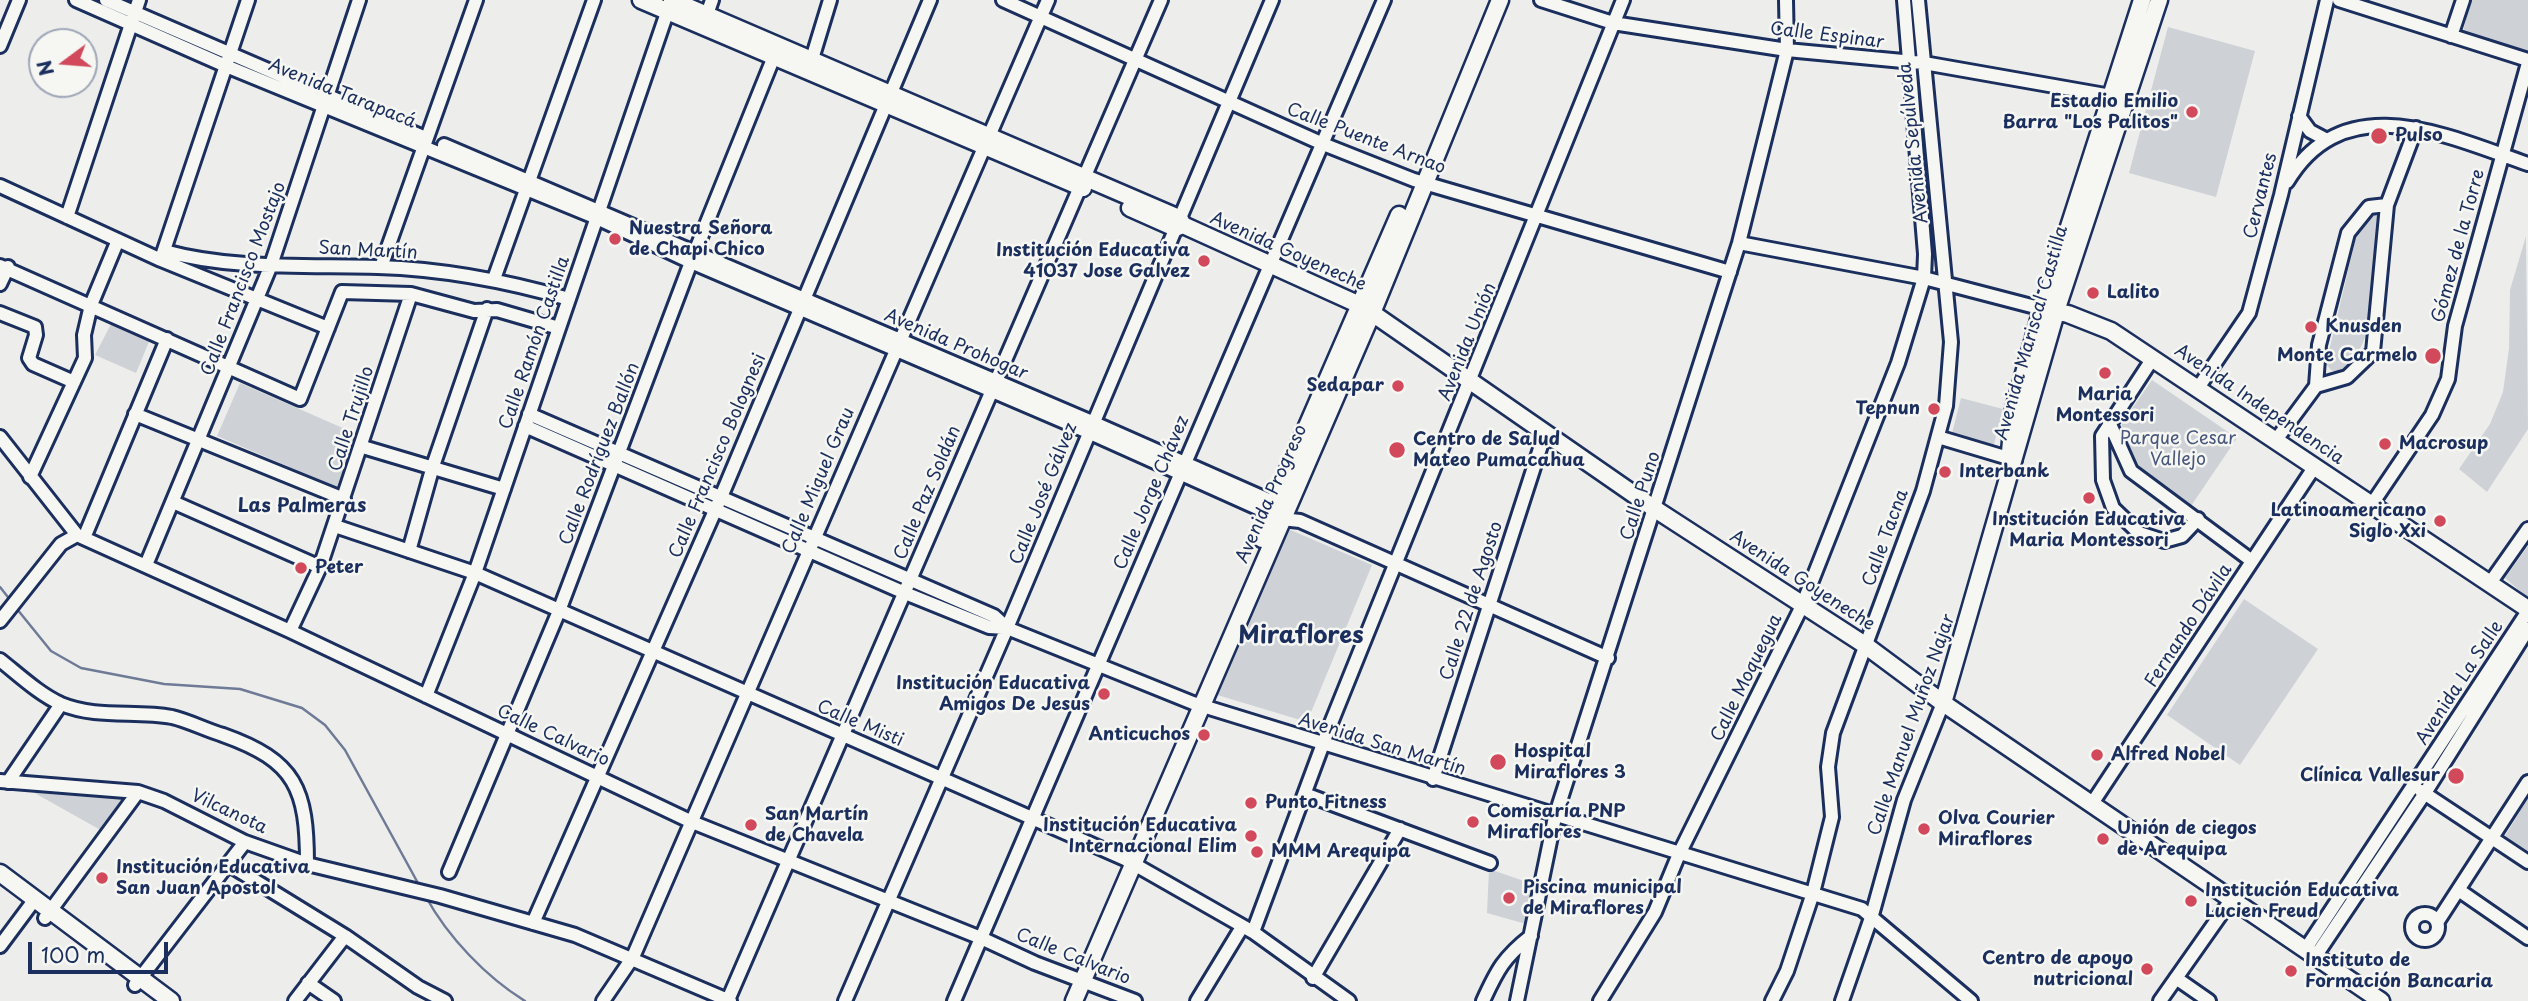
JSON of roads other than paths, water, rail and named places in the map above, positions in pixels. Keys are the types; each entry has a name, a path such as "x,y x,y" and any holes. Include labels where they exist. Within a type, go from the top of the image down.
{"main road":[{"name":"Avenida Goyeneche","path":"641,0 707,13 777,50 1179,223 1367,309 1656,509 1865,645 1942,703 2381,1001"},
{"name":"Avenida Progreso","path":"1074,1001 1129,862 1282,513 1367,309 1490,0"},
{"name":"Avenida Progreso","path":"1419,181 1500,0"},
{"name":"Avenida Mariscal Castilla","path":"2091,180 2111,96 2142,0"},
{"name":"Avenida Mariscal Castilla","path":"2015,460 2010,452 2014,409 2050,310 2091,180 2159,0"},
{"name":"Avenida Goyeneche","path":"777,50 812,59 889,99"},
{"name":"Avenida Mariscal Castilla","path":"2015,460 2050,310"},
{"name":"Avenida Independencia","path":"2050,310 2100,326 2153,358 2528,610"},
{"path":"1999,455 2014,409"},
{"name":"Calle Manuel Muñoz Najar","path":"1942,703 2015,460"},
{"path":"0,873 32,903"},
{"path":"0,884 48,914 137,981 171,1001"},
{"name":"Avenida Progreso","path":"1068,1001 1081,980"},
{"path":"137,981 156,1001"}],"street":[{"path":"0,46 19,0"},
{"name":"Avenida Tarapacá","path":"76,0 135,12"},
{"name":"Avenida Tarapacá","path":"106,0 228,60 598,214"},
{"path":"163,256 248,0"},
{"name":"Calle Francisco Mostajo","path":"146,565 258,301 359,0"},
{"path":"381,267 476,0"},
{"path":"494,279 594,0"},
{"path":"812,59 830,0"},
{"name":"Calle Francisco Bolognesi","path":"533,923 718,503 930,0"},
{"name":"Calle Puente Arnao","path":"1003,0 1230,104 1322,144 1419,181 1730,272"},
{"name":"Calle Miguel Grau","path":"603,1001 634,957 1048,0"},
{"name":"Calle Paz Soldán","path":"729,1001 1161,0"},
{"name":"Calle José Gálvez","path":"845,1001 1007,628 1272,0"},
{"name":"Calle Jorge Chávez","path":"954,1001 1384,0"},
{"name":"Calle Espinar","path":"1541,0 1613,23 1787,50 1924,63 2111,96"},
{"name":"Avenida Unión","path":"1197,1001 1247,930 1305,794 1322,745 1471,383 1623,0"},
{"name":"Calle Puno","path":"1517,1001 1555,817 1656,509 1738,243 1787,50 1786,0"},
{"name":"Avenida Sepúlveda","path":"1904,0 1926,254 1924,278"},
{"name":"Avenida Sepúlveda","path":"1918,0 1945,282"},
{"name":"Cervantes","path":"2198,388 2249,313 2281,195 2327,0"},
{"path":"2339,0 2528,62"},
{"path":"2451,36 2463,0"},
{"name":"Calle Ramón Castilla","path":"426,696 475,573 670,4"},
{"path":"67,217 135,12"},
{"name":"Calle Rodríguez Ballón","path":"449,872 559,611 693,257 777,50"},
{"name":"Gómez de la Torre","path":"2372,504 2432,415 2448,379 2455,326 2528,62"},
{"path":"2299,116 2310,131 2326,140"},
{"path":"2281,195 2295,169 2326,140 2370,124 2416,128 2528,164"},
{"path":"2316,386 2347,377 2373,352 2387,205 2416,128"},
{"path":"0,186 118,240 163,256 258,301 328,328"},
{"path":"2276,440 2316,386 2319,345 2348,233 2369,207 2387,205"},
{"name":"Avenida Prohogar","path":"598,214 800,304 1182,467 1488,607 1608,658"},
{"path":"30,477 85,358 84,335 92,305 118,240"},
{"path":"1738,243 1945,282"},
{"name":"San Martín","path":"163,256 271,265 381,267 494,279 569,299"},
{"path":"0,284 4,266 299,400 342,292 411,294 474,311 487,309 559,328"},
{"name":"Calle Moquegua","path":"1600,1001 1655,912 1679,855 1802,606 1898,363 1924,278"},
{"name":"Avenida Independencia","path":"1945,282 2050,310"},
{"name":"Calle Tacna","path":"1772,1001 1787,971 1813,893 1832,817 1828,767 1833,733 1923,491 1946,406 1951,342 1945,282"},
{"name":"Calle Trujillo","path":"290,631 320,567 335,526 411,294"},
{"path":"409,551 433,466 487,309"},
{"path":"0,313 35,327 36,334 29,358 33,364 74,382"},
{"path":"5,617 61,544 80,537 167,339"},
{"path":"2153,358 2102,436 2100,465 2113,508 2139,533 2164,541 2182,536 2198,519"},
{"path":"135,414 344,499"},
{"name":"Avenida San Martín","path":"527,420 811,544 905,593 989,627 1007,628 1197,704 1555,817 1813,893 1872,915"},
{"path":"2109,422 2131,471 2252,561"},
{"name":"Calle 22 de Agosto","path":"1433,779 1545,433"},
{"name":"Calle Calvario","path":"0,437 80,537 290,631 691,822 1136,1001"},
{"path":"1938,437 2015,460"},
{"path":"362,446 504,489"},
{"name":"Fernando Dávila","path":"2091,805 2315,466"},
{"path":"173,502 320,567"},
{"name":"Calle Misti","path":"335,526 475,573 651,653 1032,816 1129,862 1247,930 1349,1001"},
{"path":"2490,583 2528,529"},
{"name":"Avenida San Martín","path":"811,544 910,579 994,616 1007,628"},
{"name":"Avenida La Salle","path":"2310,953 2496,670 2528,610"},
{"name":"Avenida La Salle","path":"2496,670 2528,629"},
{"path":"0,660 61,704 99,714 172,717 256,747 287,773 297,787 307,831 307,864"},
{"name":"Calle Manuel Muñoz Najar","path":"1842,1001 1872,915 1904,800 1942,703"},
{"path":"4,782 61,704"},
{"name":"Vilcanota","path":"4,782 138,792 164,801 245,842 307,864 438,896 575,934 634,957 729,1001"},
{"path":"2438,921 2494,839 2528,782"},
{"path":"2419,790 2528,862"},
{"path":"48,914 138,792"},
{"path":"1305,794 1490,863"},
{"path":"1313,978 1400,829"},
{"path":"137,981 245,842"},
{"path":"228,864 345,936 418,987 445,1001"},
{"path":"2459,891 2528,939"},
{"path":"2160,1001 2231,900"},
{"path":"0,946 32,903"},
{"path":"1872,915 1971,1001"},
{"path":"295,1001 345,936"},
{"path":"1483,1001 1498,967 1508,954 1531,936"},
{"path":"2176,978 2209,1001"},
{"path":"309,983 334,1001"}],"waterway":[{"path":"0,587 11,601"},
{"path":"17,609 51,651 81,668 164,684 240,689 302,708 325,725 345,750 419,885"},
{"path":"426,897 445,927 469,955 496,980 525,1001"}],"place":[{"name":"Estadio Emilio Barra \"Los Palitos\"","path":"2192,112"},
{"name":"Pulso","path":"2379,136"},
{"name":"Nuestra Señora de Chapi Chico","path":"615,239"},
{"name":"Institución Educativa 41037 Jose Galvez","path":"1204,261"},
{"name":"Lalito","path":"2093,293"},
{"name":"Knusden","path":"2311,327"},
{"name":"Monte Carmelo","path":"2433,356"},
{"name":"Maria Montessori","path":"2105,373"},
{"name":"Sedapar","path":"1398,386"},
{"name":"Tepnun","path":"1934,409"},
{"name":"Macrosup","path":"2385,444"},
{"name":"Centro de Salud Mateo Pumacahua","path":"1397,450"},
{"name":"Interbank","path":"1945,472"},
{"name":"Institución Educativa Maria Montessori","path":"2089,498"},
{"name":"Latinoamericano Siglo Xxi","path":"2440,521"},
{"name":"Peter","path":"301,568"},
{"name":"Institución Educativa Amigos De Jesus","path":"1104,694"},
{"name":"Anticuchos","path":"1204,735"},
{"name":"Alfred Nobel","path":"2097,755"},
{"name":"Hospital Miraflores 3","path":"1498,762"},
{"name":"Clínica Vallesur","path":"2456,776"},
{"name":"Punto Fitness","path":"1251,803"},
{"name":"Comisaría PNP Miraflores","path":"1473,822"},
{"name":"San Martín de Chavela","path":"751,825"},
{"name":"Olva Courier Miraflores","path":"1924,829"},
{"name":"Institución Educativa Internacional Elim","path":"1251,836"},
{"name":"Unión de ciegos de Arequipa","path":"2103,839"},
{"name":"MMM Arequipa","path":"1257,852"},
{"name":"Institución Educativa San Juan Apostol","path":"102,878"},
{"name":"Piscina municipal de Miraflores","path":"1509,898"},
{"name":"Institución Educativa Lucien Freud","path":"2191,901"},
{"name":"Centro de apoyo nutricional","path":"2147,969"},
{"name":"Instituto de Formación Bancaria","path":"2291,971"}],"district":[{"name":"Las Palmeras","path":"302,507"},
{"name":"Miraflores","path":"1301,636"}],"park label":[{"name":"Parque Cesar Vallejo","path":"2178,450"}]}
